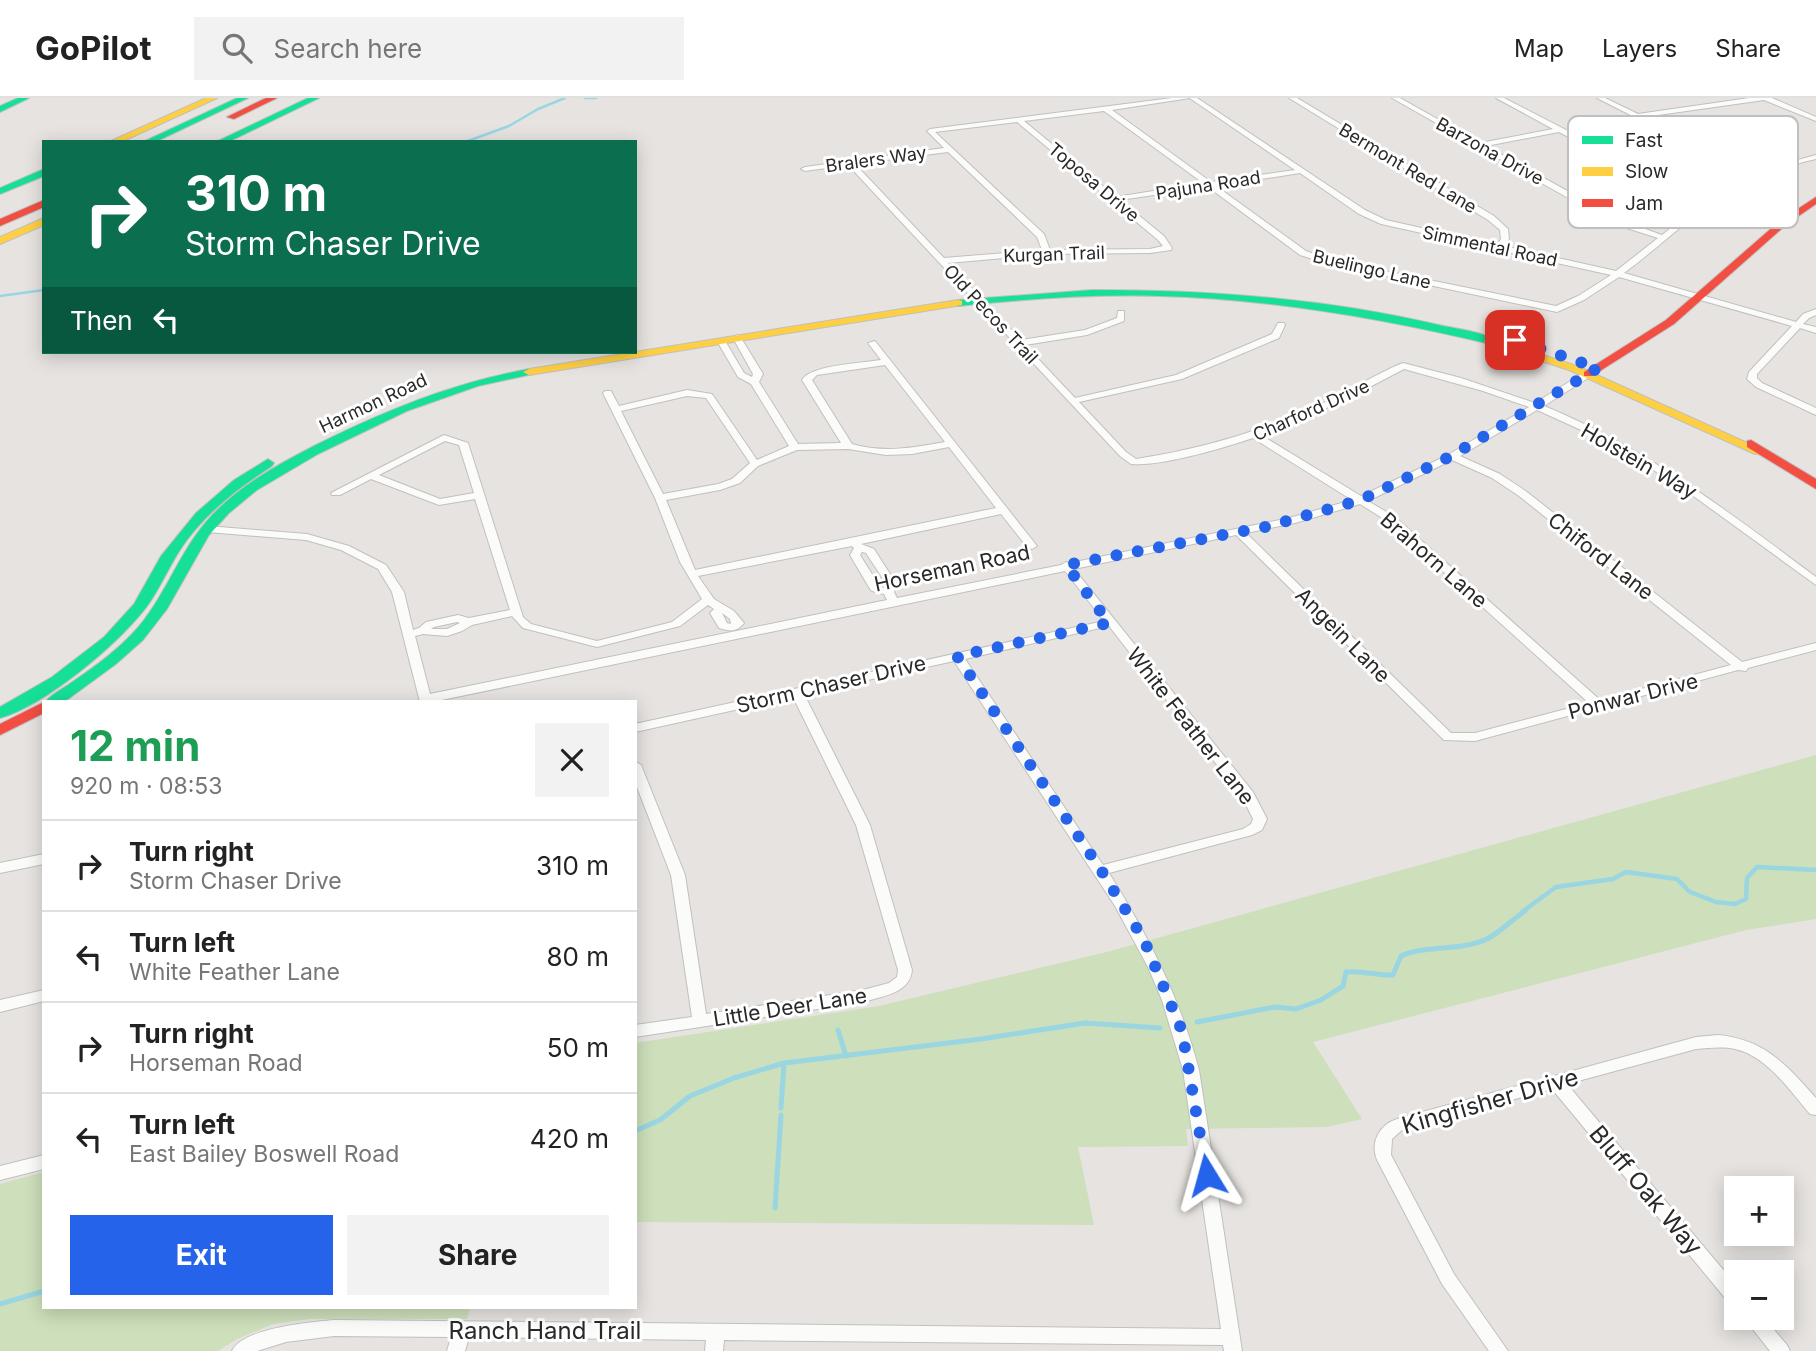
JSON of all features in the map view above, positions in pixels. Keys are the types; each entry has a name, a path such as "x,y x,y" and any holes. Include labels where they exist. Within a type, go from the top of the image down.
{"main road":[{"path":"118,140 213,98"},
{"path":"151,140 244,98"},
{"path":"181,140 273,98"},
{"path":"224,140 315,98"},
{"path":"0,107 22,99"},
{"path":"0,191 42,173"},
{"path":"0,208 42,190"},
{"name":"Horseman Road","path":"1798,212 1816,200"},
{"path":"0,223 42,204"},
{"path":"0,241 42,222"},
{"name":"Horseman Road","path":"1593,371 1670,322 1777,228"},
{"path":"637,346 975,297 1083,286 1204,286 1307,296 1446,322 1515,340 1739,435 1759,451 1816,485"},
{"name":"Harmon Road","path":"56,700 93,675 128,646 160,610 194,545 219,514 245,492 276,471 413,402 480,381 975,297"},
{"name":"Harmon Road","path":"0,713 59,681 107,644 141,605 186,527 205,506 234,483 276,458 378,406 424,388 496,369 588,354"},
{"path":"0,730 42,708"}],"street":[{"path":"1046,252 1041,236 930,131 1187,98"},
{"name":"Simmental Road","path":"1194,98 1362,212 1384,222 1618,274 1816,330"},
{"name":"Bermont Red Lane","path":"1292,98 1491,218 1504,229 1505,239 1498,248"},
{"name":"Barzona Drive","path":"1395,98 1568,195"},
{"path":"1499,98 1568,134"},
{"path":"1600,98 1638,116 1764,98 1816,119"},
{"name":"Buelingo Lane","path":"1105,108 1303,253 1329,262 1557,309"},
{"name":"Toposa Drive","path":"1018,119 1161,238 1168,248"},
{"path":"1478,145 1560,130"},
{"name":"Bralers Way","path":"805,169 948,149"},
{"path":"1798,162 1816,157"},
{"name":"Old Pecos Trail","path":"850,163 1073,401 1134,462"},
{"name":"Pajuna Road","path":"1115,199 1301,171"},
{"name":"Barzona Drive","path":"1635,228 1662,237"},
{"path":"1557,309 1573,303 1618,274 1675,228"},
{"name":"Kurgan Trail","path":"941,261 1046,252 1150,251 1168,248"},
{"path":"1816,312 1806,316 1753,371 1752,379 1816,412"},
{"path":"1019,343 1104,327 1121,319 1121,313"},
{"path":"1073,401 1179,377 1276,336 1281,325"},
{"path":"729,340 741,375 754,382 795,447"},
{"path":"729,340 758,374 754,382"},
{"path":"872,343 1032,546"},
{"path":"848,446 807,380 808,377 815,373 887,362"},
{"name":"Holstein Way","path":"1403,366 1438,374 1534,407 1598,434 1672,477 1816,582"},
{"name":"Charford Drive","path":"1134,462 1256,436 1358,391 1403,366"},
{"name":"Horseman Road","path":"426,700 891,597 1291,521 1361,500 1451,456 1593,371"},
{"path":"608,393 660,498 692,574 708,600 721,608 716,614 723,626 735,632"},
{"path":"616,409 687,393 709,396 755,464"},
{"name":"Brahorn Lane","path":"1256,436 1391,519 1598,704"},
{"path":"336,493 444,438 463,443 518,618 527,626 597,644 676,625 708,600"},
{"path":"660,498 720,487 736,481 755,464 795,447 848,446 867,453 887,454 951,444"},
{"name":"Chiford Lane","path":"1451,456 1496,476 1523,494 1742,668"},
{"path":"372,476 439,502 479,495"},
{"path":"692,574 857,545 1003,510"},
{"path":"207,529 307,537 345,548 382,567 398,592 426,700"},
{"name":"Angein Lane","path":"1240,532 1448,737"},
{"path":"857,545 855,555 876,589 891,597"},
{"name":"White Feather Lane","path":"1066,565 1109,623 1248,795 1260,819 1257,827 1247,832 1101,870"},
{"path":"409,634 423,631 435,634 462,628 468,622 517,612"},
{"name":"Storm Chaser Drive","path":"637,728 1109,623"},
{"name":"Ponwar Drive","path":"1448,737 1475,737 1742,668 1816,646"},
{"path":"957,656 1101,870 1144,940 1182,1031 1191,1070 1232,1344"},
{"name":"Little Deer Lane","path":"700,1021 863,996 894,987 904,979 905,970 863,825 797,692"},
{"path":"637,770 678,875 700,1021 637,1031"},
{"path":"0,869 42,859"},
{"path":"0,1006 42,996"},
{"name":"Kingfisher Drive","path":"1499,1351 1443,1268 1383,1155 1384,1136 1397,1125 1696,1043 1719,1040 1737,1041 1755,1050 1773,1064 1816,1109"},
{"name":"Bluff Oak Way","path":"1556,1082 1724,1284"},
{"path":"0,1173 42,1162"},
{"name":"Ranch Hand Trail","path":"241,1351 250,1345 285,1333 334,1328 716,1331 974,1344 1232,1344"},
{"path":"456,1351 461,1329"},
{"path":"1763,1330 1781,1351"},
{"path":"714,1351 716,1331"}],"green space":[{"path":"1816,755 1816,919 1746,930 1313,1042 1362,1119 1326,1127 1186,1129 1188,1146 1078,1147 1094,1225 637,1222 637,1043 879,1006 1107,952"},
{"path":"42,1173 42,1309 470,1309 467,1319 310,1319 273,1324 237,1339 218,1351 0,1351 0,1184"}],"waterway":[{"path":"470,140 509,126 538,109 565,98"},
{"path":"585,98 596,98"},
{"path":"0,296 42,290"},
{"path":"1522,912 1556,887 1613,879 1626,872 1677,879 1690,892 1716,902 1735,904 1746,899 1747,878 1757,867 1816,870"},
{"path":"1197,1022 1275,1007 1296,1009 1321,1000 1343,986 1346,972 1393,975 1401,956 1422,950 1479,942 1494,935 1525,911"},
{"path":"846,1055 1085,1023 1160,1028"},
{"path":"838,1030 846,1055"},
{"path":"637,1130 660,1120 690,1096 734,1078 784,1063 846,1055"},
{"path":"781,1108 784,1064"},
{"path":"775,1208 781,1115"},
{"path":"0,1304 42,1292"}],"traffic: fast":[{"path":"0,109 25,98"},
{"path":"151,140 244,98"},
{"path":"224,140 315,98"},
{"path":"0,191 42,173"},
{"path":"958,303 1092,293 1226,296 1358,312 1490,341"},
{"path":"56,700 97,672 137,637 160,609 204,533 224,510 252,487 355,430 426,399 474,384 529,372"},
{"path":"0,713 75,668 109,640 143,601 168,556 189,528 225,493 268,463"}],"traffic: slow":[{"path":"118,140 213,98"},
{"path":"0,241 42,222"},
{"path":"529,372 958,303"},
{"path":"1490,341 1573,368 1759,451"}],"traffic: jam":[{"path":"231,117 273,98"},
{"path":"1798,212 1816,200"},
{"path":"0,223 42,204"},
{"path":"1588,374 1670,322 1777,228"},
{"path":"1751,444 1816,485"},
{"path":"0,730 42,708"}],"route":[{"path":"1207,1175 1191,1070 1182,1031 1166,986 1144,940 1101,870 957,656 1109,623 1066,565 1177,546 1265,527 1361,500 1451,456 1598,368 1515,340"}]}
